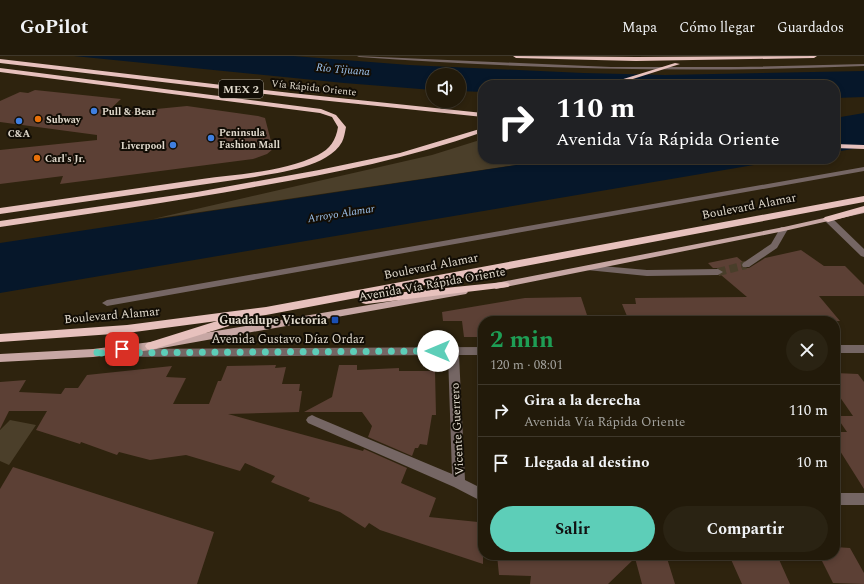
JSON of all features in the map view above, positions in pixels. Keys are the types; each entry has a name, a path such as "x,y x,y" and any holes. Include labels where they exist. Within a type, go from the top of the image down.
{"highway":[{"path":"516,56 636,59 814,56"},
{"path":"611,80 629,72 644,56"},
{"path":"623,80 667,66 724,56"},
{"name":"Vía Rápida Oriente","path":"0,61 478,114"},
{"path":"0,70 182,94 321,110 334,116 342,127 339,141 331,150 318,159 286,168 255,174 0,211"},
{"path":"182,94 368,103"},
{"path":"0,224 116,207 321,173 390,158 478,132"},
{"path":"840,146 864,147"},
{"name":"Boulevard Alamar","path":"0,338 127,329 266,311 864,199"},
{"path":"0,218 116,207"},
{"path":"151,346 266,311 504,285"}],"main road":[{"name":"Avenida Vía Rápida Oriente","path":"0,358 93,353 151,346 504,285 828,219 864,210"}],"street":[{"path":"359,56 494,64 652,68 739,68 864,65"},
{"path":"107,303 864,169"},
{"path":"828,219 864,254"},
{"path":"746,265 774,246 784,228"},
{"path":"590,268 647,273 718,272"},
{"path":"840,349 864,349"},
{"name":"Vicente Guerrero","path":"453,351 460,483"},
{"name":"Avenida Gustavo Díaz Ordaz","path":"93,353 478,351"},
{"path":"312,420 460,483 478,493"},
{"path":"840,499 864,499"}],"shaded area":[{"path":"478,141 478,164 522,164 153,219 432,155"},
{"path":"10,420 36,425 9,465 0,461 0,430"}],"water":[{"name":"Río Tijuana","path":"74,56 293,56 409,65 583,73 665,75 864,71 864,97 840,98 840,80 478,80 478,92 466,91 466,68 426,68 426,89 344,83"},
{"path":"864,113 864,147 840,151 840,117"},
{"name":"Arroyo Alamar","path":"523,164 760,164 0,293 0,243"}],"building":[{"name":"Liverpool","path":"35,90 121,99 105,114 187,106 258,116 265,118 273,149 267,154 253,159 60,184 63,176 0,184 0,150 97,140 97,135 0,122 0,101 20,92 28,93"},
{"path":"801,250 824,266 845,266 864,285 864,296 819,296 836,316 627,316 622,304 636,304 635,298 747,297 721,275 724,271 719,268 713,268 708,263 737,257 743,262 741,264 742,268 749,268 765,258"},
{"path":"581,297 587,316 478,316 478,337 464,337 462,321 443,321 442,312 525,298"},
{"path":"276,365 275,368 286,367 282,384 300,384 299,391 302,391 299,412 228,414 363,451 364,449 407,468 401,483 436,498 429,517 478,522 478,560 483,560 483,564 380,530 369,523 365,528 340,512 308,501 310,498 271,482 275,476 245,463 240,471 186,455 150,460 119,452 117,455 81,442 80,444 36,430 47,411 9,411 0,429 0,382 26,380 19,392 61,394 65,388 78,388 87,375 172,366 166,377 186,378 173,404 209,404 218,381 221,381 227,366"},
{"path":"339,365 357,365 357,370 399,368 399,371 435,371 436,415 432,415 427,445 420,444 418,448 415,448 412,456 368,437 372,426 362,412 304,412 332,397"},
{"path":"840,373 858,374 864,382 864,489 840,451 840,432 847,432 840,422 840,416 853,416 840,397"},
{"path":"13,467 214,532 197,584 0,584 0,489"},
{"path":"840,547 850,548 864,573 864,584 833,583 822,560 840,560"},
{"path":"498,560 633,560 608,584 530,584 531,576 499,575"},
{"path":"636,560 668,560 675,584 642,584"},
{"path":"731,560 779,560 790,584 742,584"}],"tunnel":[{"path":"718,272 746,265"}],"place":[{"name":"Pull & Bear","path":"94,111"},
{"name":"Subway","path":"38,119"},
{"name":"C&A","path":"19,121"},
{"name":"Peninsula Fashion Mall","path":"211,138"},
{"name":"Liverpool","path":"173,145"},
{"name":"Carl's Jr.","path":"37,158"},
{"name":"Guadalupe Victoria","path":"335,320"}],"route":[{"path":"122,349 93,353 438,351"}]}
